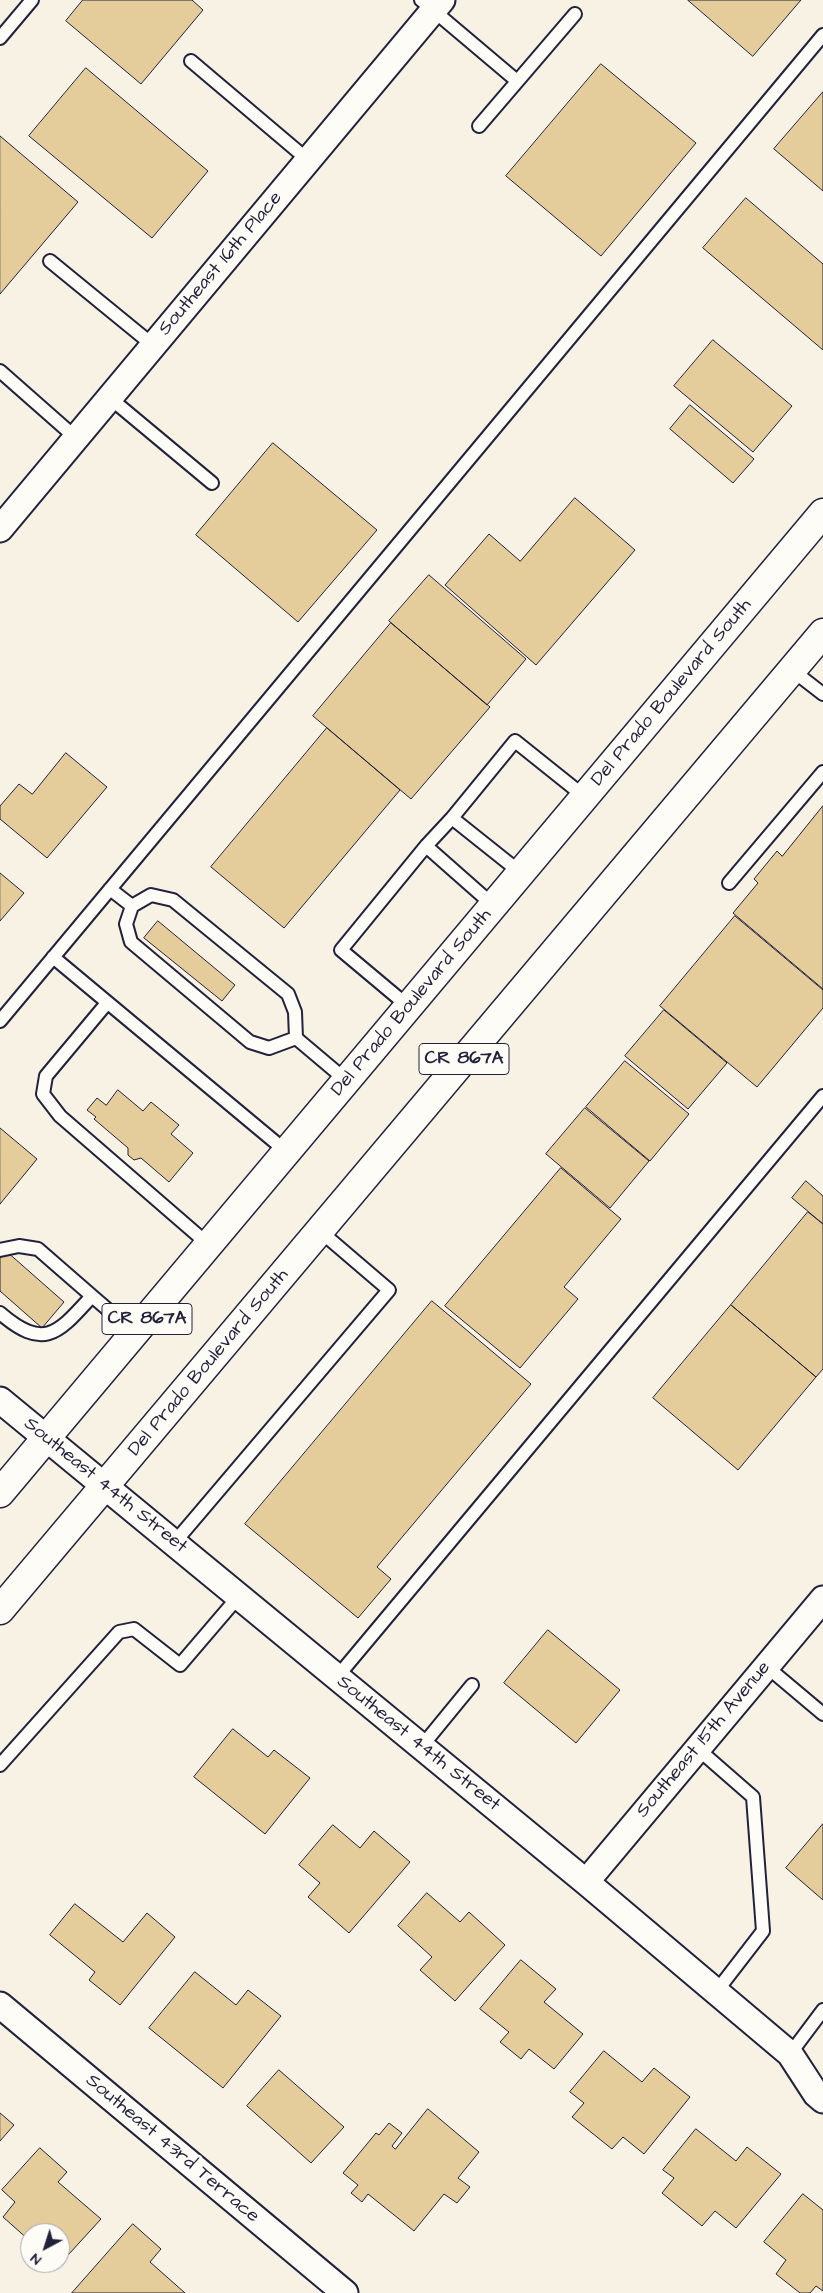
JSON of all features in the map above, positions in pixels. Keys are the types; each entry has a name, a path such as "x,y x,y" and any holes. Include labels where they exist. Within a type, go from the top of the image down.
{"main road":[{"name":"Del Prado Boulevard South","path":"0,1493 823,513"},
{"name":"Del Prado Boulevard South","path":"0,1610 823,633"}],"street":[{"name":"Southeast 16th Place","path":"0,529 308,160 432,3"},
{"name":"Southeast 44th Street","path":"0,1400 422,1746 790,2054 816,2094 823,2100"},
{"name":"Southeast 15th Avenue","path":"586,1882 823,1599"},
{"name":"Southeast 43rd Terrace","path":"0,2005 345,2293"}],"lane":[{"path":"0,38 32,0"},
{"path":"432,3 517,81"},
{"path":"479,126 575,14"},
{"path":"0,1021 823,35"},
{"path":"191,61 308,160"},
{"path":"50,261 154,346"},
{"path":"0,371 76,438"},
{"path":"110,398 212,483"},
{"path":"792,670 823,694"},
{"path":"409,1007 341,950 426,846 452,818 515,741 584,797"},
{"path":"729,883 823,772"},
{"path":"452,818 521,873"},
{"path":"426,846 494,906"},
{"path":"110,889 132,906"},
{"path":"296,1038 269,1048 250,1042 131,942 126,924 132,906 151,895 173,900 288,994 295,1012 296,1038 347,1081"},
{"path":"53,957 287,1152"},
{"path":"107,1002 46,1076 43,1094 60,1116 209,1245"},
{"path":"337,1676 823,1096"},
{"path":"174,1543 390,1290 320,1231"},
{"path":"0,1250 19,1246 38,1249 135,1333"},
{"path":"0,1313 14,1325 28,1331 45,1334 57,1331 92,1296"},
{"path":"0,1765 119,1632 134,1628 180,1666 239,1596"},
{"path":"766,1666 823,1714"},
{"path":"422,1746 472,1685"},
{"path":"698,1749 753,1797 763,1922 763,1931 716,1992"},
{"path":"790,2054 823,2010"}],"building":[{"path":"83,0 192,0 203,10 141,84 66,21"},
{"path":"688,0 801,0 753,56"},
{"path":"601,64 696,143 601,256 506,176"},
{"path":"86,68 208,171 152,238 29,136"},
{"path":"823,92 823,191 774,149"},
{"path":"0,136 78,202 0,294"},
{"path":"746,198 823,264 823,350 703,248"},
{"path":"713,340 792,406 753,452 674,386"},
{"path":"690,405 754,459 733,483 670,429"},
{"path":"273,443 377,530 298,622 196,535"},
{"path":"575,498 635,550 536,665 445,585 489,534 520,561"},
{"path":"429,575 526,659 487,705 389,621"},
{"path":"391,623 490,707 411,799 313,716"},
{"path":"327,728 400,790 284,928 211,867"},
{"path":"66,753 107,787 47,858 0,819 0,806 19,784 32,794"},
{"path":"823,806 823,989 733,913 758,883 754,879 777,851 782,856"},
{"path":"0,873 24,893 0,921"},
{"path":"735,916 823,990 823,1008 757,1087 660,1006"},
{"path":"158,921 235,985 222,1001 144,938"},
{"path":"664,1010 727,1063 688,1109 625,1056"},
{"path":"625,1061 689,1114 650,1161 586,1107"},
{"path":"118,1090 143,1111 151,1102 179,1125 171,1134 193,1153 169,1182 141,1158 134,1160 128,1155 128,1148 94,1119 96,1117 87,1110 97,1098 106,1105"},
{"path":"585,1108 649,1161 610,1208 546,1154"},
{"path":"0,1128 37,1159 0,1204"},
{"path":"561,1168 621,1219 564,1287 578,1299 520,1368 445,1306"},
{"path":"806,1181 823,1196 823,1224 792,1198"},
{"path":"808,1212 823,1224 823,1369 816,1377 731,1305"},
{"path":"6,1251 64,1302 42,1328 0,1291 0,1258"},
{"path":"432,1301 531,1384 377,1567 391,1579 358,1618 245,1524"},
{"path":"731,1305 816,1377 738,1470 653,1398"},
{"path":"548,1630 620,1690 576,1743 504,1683"},
{"path":"233,1729 268,1757 274,1750 310,1778 265,1834 194,1777"},
{"path":"823,1824 823,1900 786,1868"},
{"path":"333,1825 360,1848 374,1831 410,1862 349,1933 308,1897 320,1883 299,1865"},
{"path":"427,1893 460,1922 469,1912 505,1945 455,2001 420,1970 432,1957 398,1926"},
{"path":"75,1904 123,1942 147,1913 175,1937 120,2005 89,1980 95,1972 50,1935"},
{"path":"521,1960 556,1989 544,2002 583,2034 554,2069 529,2049 521,2059 500,2042 509,2032 480,2009"},
{"path":"195,1972 236,2005 248,1990 281,2016 223,2088 149,2028"},
{"path":"604,2051 642,2082 654,2068 690,2097 644,2154 623,2137 612,2149 572,2117 584,2103 570,2092"},
{"path":"279,2070 344,2127 311,2163 247,2106"},
{"path":"428,2109 479,2152 458,2178 470,2187 457,2203 444,2194 414,2231 368,2194 362,2202 351,2193 358,2185 343,2173 376,2133 379,2135 389,2123 402,2133 392,2146 395,2149"},
{"path":"0,2113 14,2125 0,2141"},
{"path":"696,2129 736,2161 747,2147 781,2174 736,2228 715,2211 702,2226 662,2193 674,2178 663,2170"},
{"path":"40,2148 67,2172 58,2182 101,2219 70,2253 70,2223 20,2223 20,2232 3,2217 15,2202 2,2190"},
{"path":"803,2194 823,2210 823,2291 816,2286 810,2293 800,2293 776,2274 786,2260 764,2242"},
{"path":"133,2224 161,2249 150,2262 185,2293 72,2293"}]}
